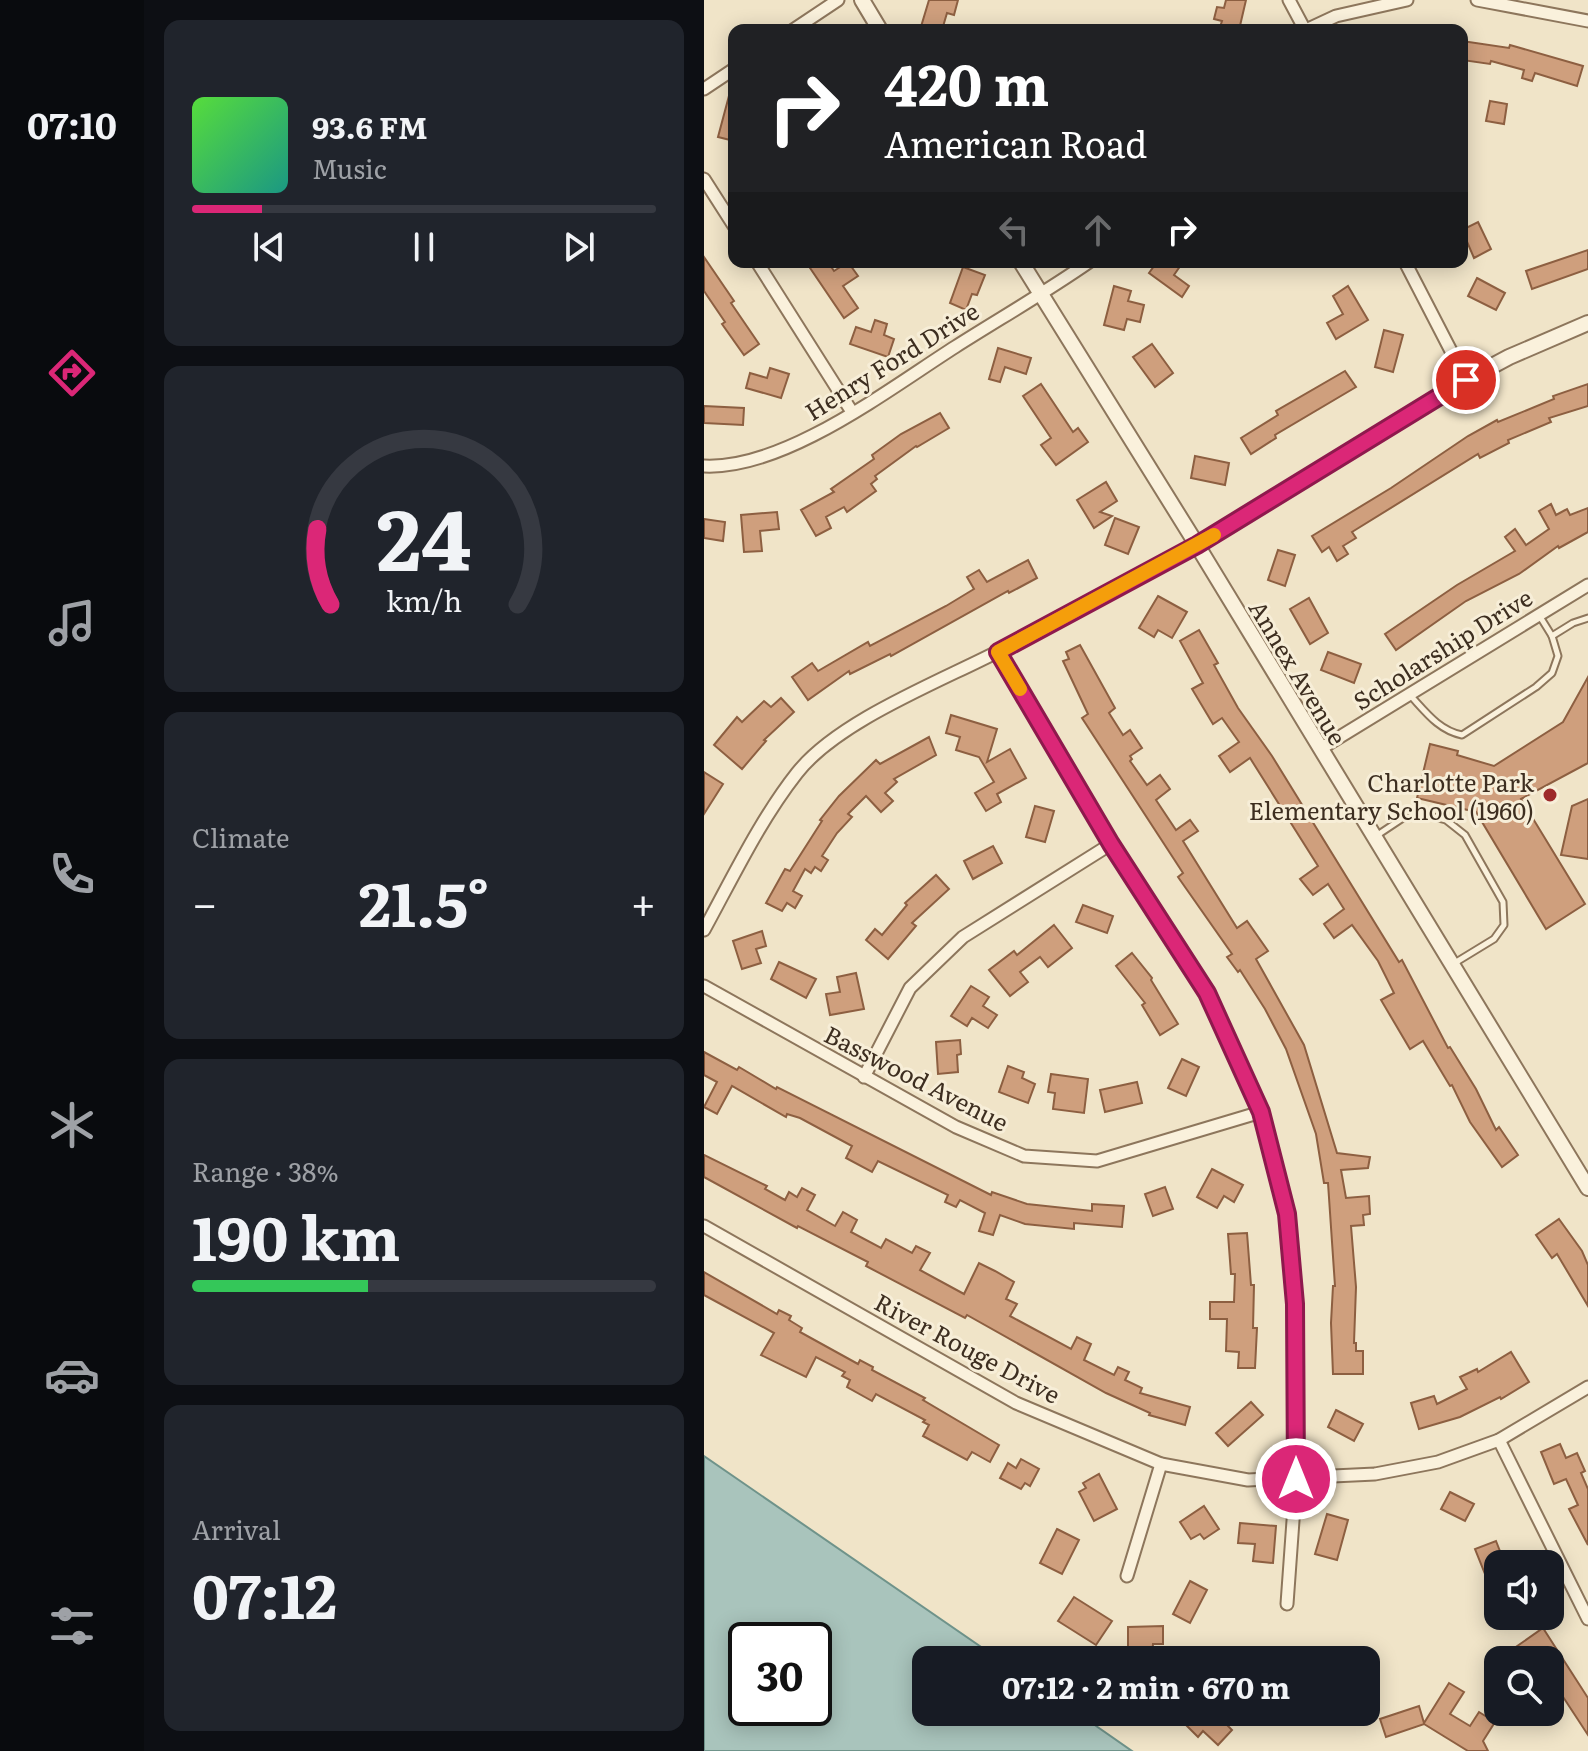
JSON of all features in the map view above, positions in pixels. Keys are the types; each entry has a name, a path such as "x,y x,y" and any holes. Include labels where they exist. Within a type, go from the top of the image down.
{"street":[{"path":"802,24 838,0"},
{"path":"862,0 876,24"},
{"path":"1289,0 1303,24"},
{"path":"1319,24 1336,16 1407,0"},
{"path":"1477,0 1588,21"},
{"path":"704,89 728,73"},
{"path":"704,179 728,217"},
{"path":"761,268 852,412"},
{"name":"Annex Avenue","path":"1025,268 1588,1188"},
{"name":"Henry Ford Drive","path":"704,466 741,463 774,453 852,412 1080,268"},
{"path":"1408,268 1466,380"},
{"path":"704,930 749,846 798,771 837,736 1197,545 1466,380 1509,357 1588,323"},
{"name":"Scholarship Drive","path":"1320,749 1588,585"},
{"path":"998,652 1111,844 1207,993 1261,1112 1287,1214 1295,1304 1296,1479 1287,1604"},
{"path":"864,1077 910,988 963,937 1111,844"},
{"name":"Basswood Avenue","path":"704,986 956,1127 1024,1156 1097,1161 1261,1112"},
{"name":"River Rouge Drive","path":"704,1226 1016,1403 1161,1464 1248,1480 1375,1474 1438,1462 1499,1440 1588,1387"},
{"path":"1499,1440 1588,1619"},
{"path":"1127,1576 1161,1464"}],"lane":[{"path":"1408,694 1439,726 1462,735 1536,687 1552,673 1558,656 1552,636 1538,614"},
{"path":"1552,636 1588,618"},
{"path":"1374,837 1403,818 1426,815 1446,820 1465,835 1503,902 1504,925 1494,939 1452,965"}],"water":[{"path":"704,1456 980,1646 912,1646 912,1726 1096,1726 1132,1751 704,1751"}],"building":[{"path":"929,0 958,0 954,15 947,13 944,24 922,24"},
{"path":"1226,0 1246,0 1240,24 1221,24 1222,21 1214,19 1217,7 1224,8"},
{"path":"1468,42 1509,48 1510,45 1583,66 1577,86 1535,73 1532,81 1522,78 1524,70 1491,61 1490,64 1468,61"},
{"path":"728,100 728,140 718,137"},
{"path":"1490,101 1507,104 1504,124 1486,121"},
{"path":"1478,222 1491,249 1474,258 1468,244 1468,227"},
{"path":"1588,250 1588,269 1532,289 1526,271"},
{"path":"704,257 759,344 744,355 704,291"},
{"path":"810,268 832,268 834,271 852,268 858,276 843,286 858,308 844,318"},
{"path":"963,268 985,275 977,295 972,294 966,310 950,303"},
{"path":"1153,268 1179,268 1174,275 1189,286 1182,297 1149,273"},
{"path":"1477,278 1505,293 1496,310 1468,296"},
{"path":"1114,286 1131,291 1128,301 1144,305 1140,322 1127,319 1124,330 1104,325"},
{"path":"1348,286 1368,320 1336,339 1327,323 1343,314 1333,296"},
{"path":"875,320 887,324 884,335 894,339 888,357 850,344 856,327 871,332"},
{"path":"1384,330 1403,335 1393,372 1375,367"},
{"path":"1152,344 1173,373 1155,387 1133,357"},
{"path":"998,348 1031,358 1026,374 1005,367 1000,382 989,379"},
{"path":"770,368 789,374 781,398 746,388 750,373 767,378"},
{"path":"1345,371 1356,387 1275,435 1276,438 1251,454 1241,438 1278,415 1276,411"},
{"path":"1041,384 1073,432 1078,428 1088,442 1056,465 1041,445 1051,438 1023,396"},
{"path":"1588,384 1588,406 1549,418 1551,422 1508,440 1509,443 1480,458 1478,454 1352,532 1356,538 1343,546 1348,554 1337,561 1329,547 1322,552 1312,536 1497,420"},
{"path":"704,406 744,408 743,425 704,423"},
{"path":"940,413 949,428 916,446 875,476 877,479 871,484 876,491 847,512 844,507 826,517 831,528 816,536 801,510 834,492 831,489 874,459 872,455 901,434"},
{"path":"1195,456 1229,463 1225,485 1191,478"},
{"path":"1106,482 1117,501 1100,512 1112,516 1094,528 1077,500"},
{"path":"1551,504 1556,515 1567,509 1570,515 1588,508 1588,532 1558,546 1519,574 1466,601 1396,650 1385,634 1457,585 1515,551 1505,537 1515,529 1526,545 1549,529 1539,511"},
{"path":"777,512 779,529 760,531 762,551 744,552 741,515"},
{"path":"1115,518 1139,527 1128,554 1105,545"},
{"path":"704,519 725,522 723,541 704,538"},
{"path":"1278,550 1295,555 1285,586 1268,580"},
{"path":"1028,560 1037,578 891,656 850,674 849,671 808,700 792,677 812,663 818,671 868,642 870,646 946,606 974,589 967,577 979,570 987,582"},
{"path":"1158,596 1187,612 1172,638 1158,630 1154,637 1139,628"},
{"path":"1309,598 1328,633 1310,644 1290,609"},
{"path":"1199,630 1238,708 1272,756 1399,962 1402,960 1496,1130 1499,1127 1518,1155 1502,1167 1470,1122 1452,1085 1423,1041 1410,1049 1381,1000 1394,993 1378,961 1352,925 1334,938 1324,924 1344,909 1328,884 1313,895 1300,879 1318,866 1250,758 1230,772 1219,756 1239,742 1222,718 1213,724 1192,689 1203,683 1180,641"},
{"path":"1080,645 1115,708 1109,713 1123,735 1130,730 1142,748 1130,756 1130,761 1147,785 1160,775 1170,789 1156,800 1176,830 1190,820 1198,831 1183,841 1237,928 1247,921 1268,951 1256,959 1304,1045 1337,1153 1370,1157 1368,1168 1341,1170 1346,1198 1369,1196 1370,1214 1363,1215 1364,1225 1351,1226 1356,1287 1354,1343 1356,1351 1363,1351 1363,1374 1333,1374 1331,1323 1335,1286 1328,1183 1324,1183 1316,1134 1286,1049 1240,970 1238,972 1227,957 1232,954 1178,877 1183,873 1082,718 1088,714 1063,661 1069,659 1066,652"},
{"path":"1328,652 1361,664 1354,683 1321,670"},
{"path":"1588,677 1588,763 1521,799 1585,904 1546,929 1476,812 1417,798 1430,744 1458,751 1457,755 1494,766 1563,722"},
{"path":"781,698 794,712 764,740 742,769 714,745 737,717 742,722 764,701 771,707"},
{"path":"951,715 997,729 987,762 1010,749 1026,778 997,794 1001,802 986,811 975,793 994,782 979,757 956,750 960,737 946,733"},
{"path":"929,737 936,755 894,779 897,782 885,793 893,801 881,812 866,796 848,814 852,817 822,856 828,860 821,871 815,867 811,873 805,869 793,891 802,896 795,908 787,903 782,911 766,903 785,869 790,871 820,820 839,796 876,760 880,764"},
{"path":"704,772 723,784 704,814"},
{"path":"1588,799 1588,859 1561,855 1572,806"},
{"path":"1035,806 1054,811 1045,842 1026,837"},
{"path":"993,846 1002,863 973,879 964,861"},
{"path":"936,875 949,889 912,923 916,926 888,959 866,940 875,929 882,935 907,905 905,903"},
{"path":"1083,905 1113,916 1107,933 1076,922"},
{"path":"1054,925 1072,948 1048,967 1040,957 1020,972 1028,982 1010,996 989,970 1014,951 1017,955"},
{"path":"762,931 766,946 756,949 761,963 742,969 733,941"},
{"path":"1132,953 1152,978 1178,1024 1160,1035 1142,1005 1145,1003 1116,966"},
{"path":"779,962 816,979 806,998 771,979"},
{"path":"856,973 864,1009 830,1015 826,994 840,992 837,977"},
{"path":"971,986 989,997 983,1006 997,1015 988,1028 972,1018 967,1026 951,1016"},
{"path":"960,1040 958,1072 938,1074 936,1042"},
{"path":"704,1052 991,1195 992,1192 1027,1204 1092,1211 1092,1204 1124,1206 1122,1227 1074,1223 1074,1229 1025,1224 1000,1215 993,1235 979,1231 985,1213 960,1200 956,1207 945,1202 948,1195 878,1161 872,1172 846,1158 852,1146 800,1118 787,1114 786,1117 732,1086 717,1114 704,1107 717,1082 704,1075"},
{"path":"1182,1059 1199,1067 1186,1096 1168,1088"},
{"path":"1008,1066 1024,1072 1022,1078 1035,1084 1028,1103 999,1092"},
{"path":"1051,1074 1088,1079 1084,1113 1053,1109 1055,1093 1048,1092"},
{"path":"1137,1082 1142,1103 1105,1112 1100,1090"},
{"path":"704,1155 767,1186 765,1189 785,1200 789,1192 797,1197 802,1188 815,1195 807,1210 835,1226 843,1212 857,1220 851,1232 881,1248 886,1239 912,1253 916,1246 930,1253 920,1270 964,1294 979,1263 995,1271 1014,1282 1006,1299 1017,1304 1010,1316 1071,1349 1077,1337 1091,1344 1084,1360 1114,1375 1118,1367 1129,1372 1125,1380 1142,1388 1140,1393 1190,1407 1185,1425 1149,1415 1106,1393 967,1315 965,1318 866,1266 868,1262 797,1228 704,1177"},
{"path":"1212,1169 1243,1185 1234,1202 1224,1196 1217,1208 1197,1197"},
{"path":"1165,1187 1173,1209 1153,1216 1145,1194"},
{"path":"1559,1219 1588,1265 1588,1306 1557,1254 1552,1258 1536,1235"},
{"path":"1247,1233 1251,1285 1254,1285 1253,1328 1257,1328 1255,1368 1238,1368 1239,1352 1226,1351 1227,1319 1210,1319 1210,1302 1234,1302 1235,1274 1231,1274 1228,1234"},
{"path":"704,1272 777,1314 779,1310 791,1316 789,1320 802,1328 800,1332 858,1364 860,1360 873,1367 872,1370 925,1398 923,1400 999,1445 990,1462 972,1452 967,1460 923,1436 929,1425 923,1422 925,1420 876,1394 872,1401 847,1387 850,1380 842,1376 845,1372 816,1357 806,1377 761,1355 774,1333 704,1295"},
{"path":"1511,1352 1529,1382 1501,1399 1460,1417 1419,1429 1411,1403 1434,1396 1437,1404 1467,1389 1460,1377 1477,1369 1478,1372"},
{"path":"1251,1402 1263,1415 1228,1446 1216,1433"},
{"path":"1336,1410 1363,1424 1354,1441 1328,1427"},
{"path":"1560,1444 1566,1458 1577,1453 1585,1471 1581,1473 1588,1489 1588,1545 1569,1509 1578,1505 1566,1479 1554,1484 1541,1452"},
{"path":"1021,1459 1039,1469 1030,1486 1025,1483 1021,1489 1000,1478 1008,1463 1016,1468"},
{"path":"1099,1474 1117,1509 1094,1521 1079,1492 1086,1488 1083,1483"},
{"path":"1450,1492 1474,1504 1465,1521 1441,1509"},
{"path":"1204,1506 1219,1529 1204,1539 1200,1534 1191,1539 1180,1522"},
{"path":"1327,1514 1348,1520 1337,1560 1315,1554"},
{"path":"1240,1523 1276,1526 1273,1563 1253,1561 1255,1544 1238,1543"},
{"path":"1057,1529 1079,1540 1062,1574 1040,1563"},
{"path":"1496,1541 1500,1550 1484,1550 1484,1572 1475,1549"},
{"path":"1190,1581 1207,1590 1190,1623 1173,1614"},
{"path":"1074,1597 1112,1621 1096,1645 1058,1621"},
{"path":"1163,1626 1163,1644 1128,1646 1128,1627"},
{"path":"1544,1630 1555,1646 1517,1646"},
{"path":"1564,1661 1588,1698 1588,1735 1564,1698"},
{"path":"1449,1683 1464,1692 1450,1714 1470,1726 1479,1712 1484,1715 1484,1726 1492,1726 1483,1741 1488,1751 1468,1751 1424,1724 1386,1737 1380,1719 1419,1706 1424,1723"},
{"path":"1187,1726 1228,1726 1232,1730 1218,1745 1203,1731 1198,1737"}],"slow traffic":[{"path":"1020,689 998,652 1214,535"}],"place":[{"name":"Charlotte Park Elementary School (1960)","path":"1550,795"}],"route":[{"path":"1296,1479 1295,1304 1287,1214 1261,1112 1207,993 1111,844 998,652 1197,545 1466,380"}]}
